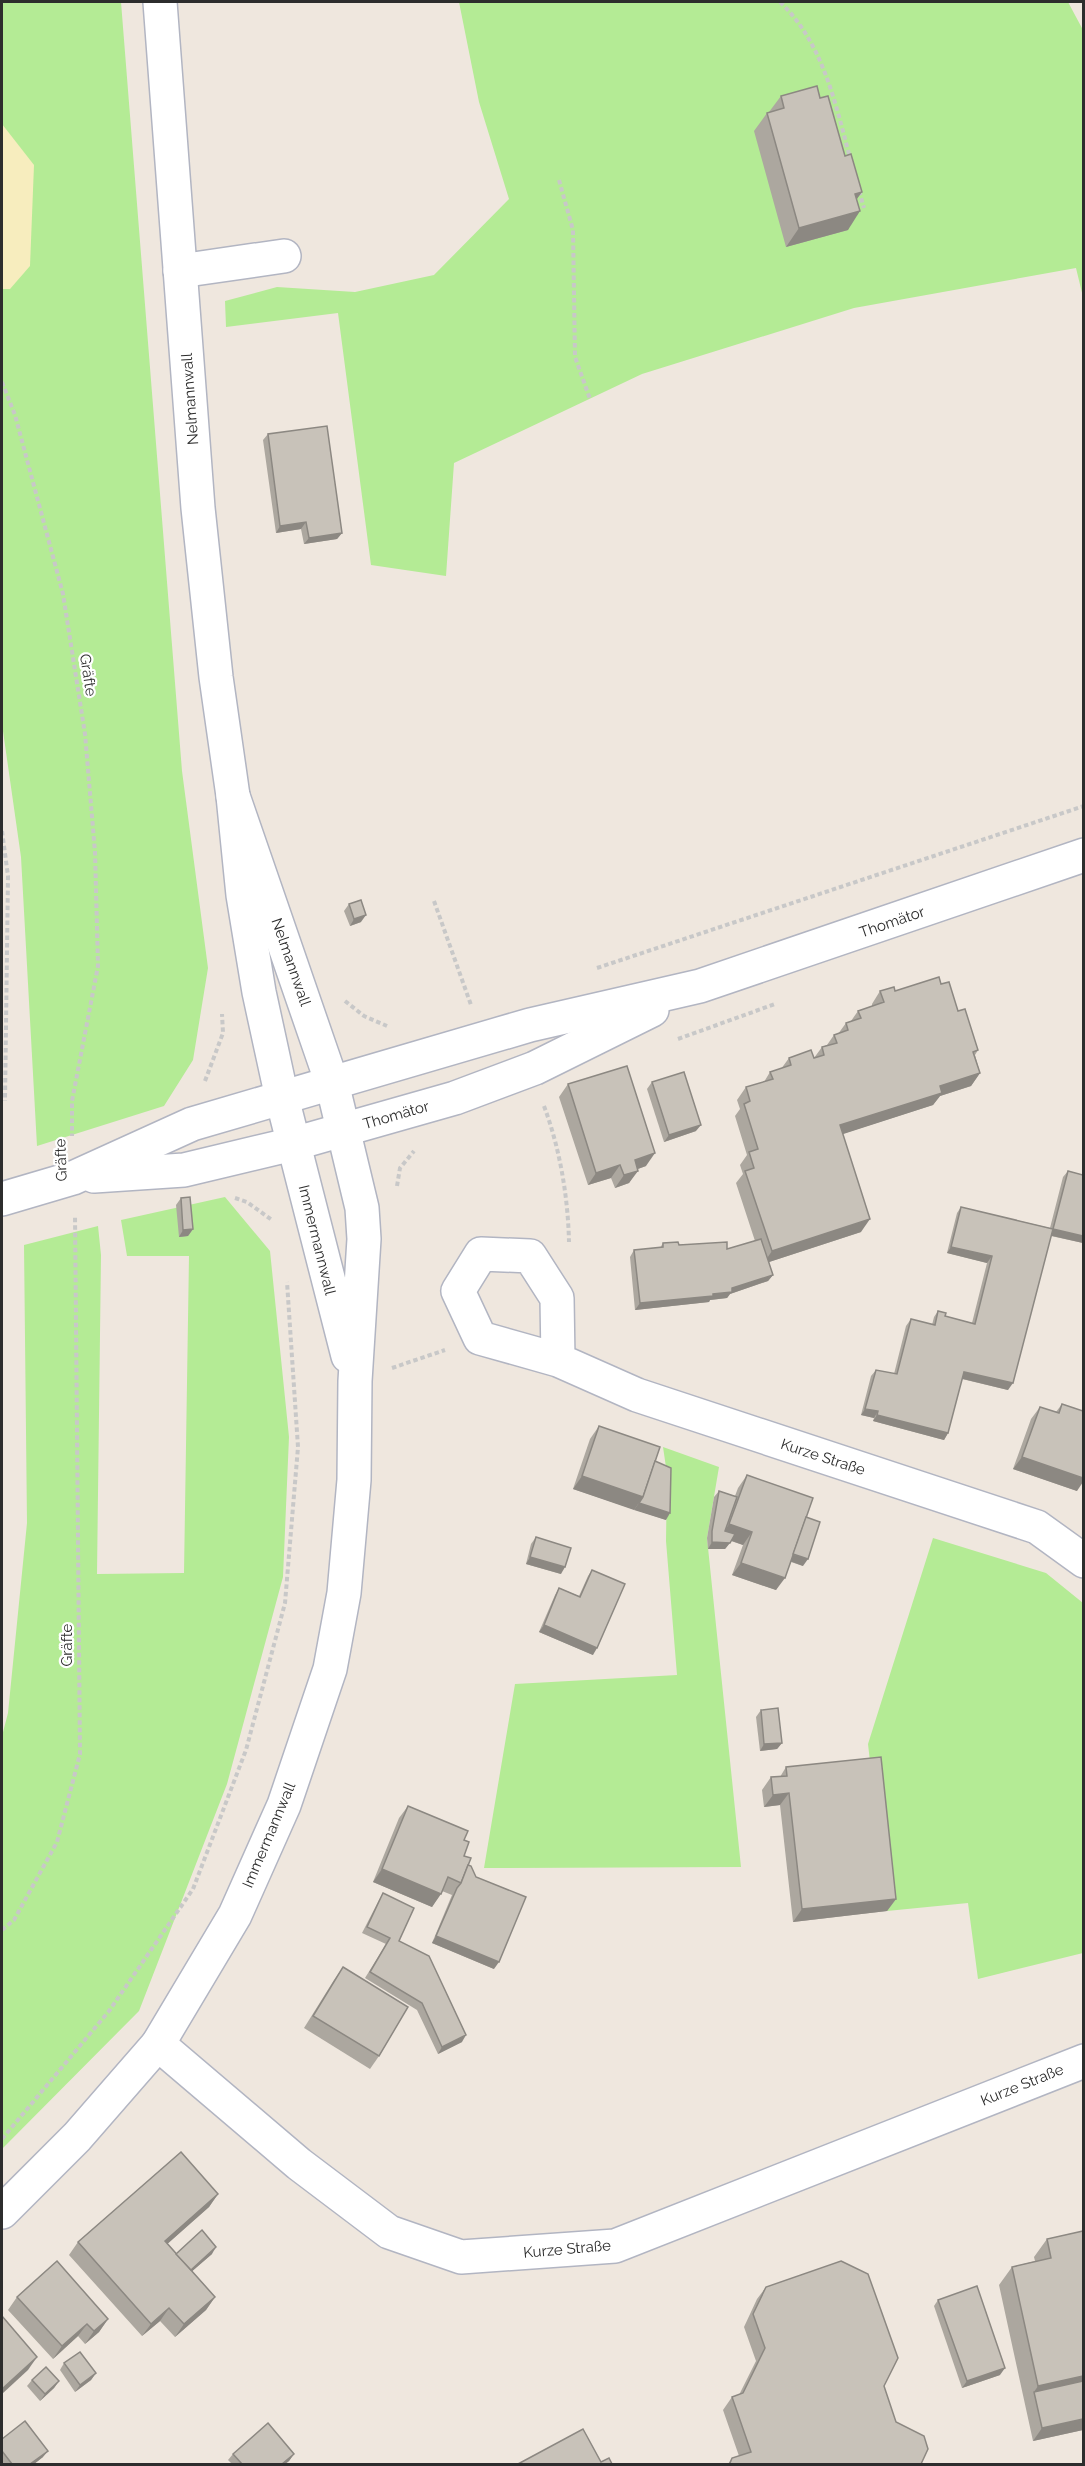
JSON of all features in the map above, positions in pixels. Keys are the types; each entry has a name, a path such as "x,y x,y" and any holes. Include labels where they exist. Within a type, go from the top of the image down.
{"street":[{"name":"Nelmannwall","path":"160,2 198,508 216,677 233,796 243,895 259,992 282,1098"},
{"path":"180,271 284,256"},
{"name":"Nelmannwall","path":"233,796 332,1083 344,1129"},
{"name":"Thomätor","path":"2,1199 73,1178 192,1124 441,1053 530,1025 700,986 859,934 1083,855"},
{"name":"Thomätor","path":"73,1178 184,1170 293,1144 455,1098 535,1068 700,986"},
{"name":"Immermannwall","path":"282,1098 355,1381"},
{"name":"Immermannwall","path":"2,2212 77,2137 158,2044 235,1916 284,1805 330,1669 344,1593 354,1480 355,1381 364,1239 362,1208 344,1129"},
{"path":"480,1338 458,1292 481,1254 530,1256 557,1298 558,1360"},
{"name":"Kurze Straße","path":"480,1338 558,1360 637,1395 1037,1527 1083,1561"},
{"name":"Kurze Straße","path":"158,2044 299,2164 389,2232 461,2257 615,2246 1083,2061"}],"path":[{"path":"780,2 794,15 827,73 851,163"},
{"path":"559,180 573,230 575,357 591,399"},
{"path":"858,185 864,208"},
{"name":"Gräfte","path":"2,382 15,415 63,594 85,734 95,852 98,966 72,1101 77,1247 80,1754 57,1842 14,1920 2,1930"},
{"path":"592,969 1083,806"},
{"path":"2,831 8,876 5,1101"},
{"path":"434,901 472,1008"},
{"path":"344,1000 364,1016 388,1027"},
{"path":"672,1041 783,1001"},
{"path":"462,1010 479,1005"},
{"path":"544,1104 555,1134 568,1220 569,1254 557,1298"},
{"path":"362,1208 394,1203 400,1168 419,1144"},
{"path":"2,2139 109,2011 193,1890 246,1750 285,1603 297,1458 285,1275"},
{"path":"355,1381 480,1338"}],"green space":[{"path":"2,2 121,2 182,771 208,968 193,1060 164,1106 37,1146 21,857 2,724"},
{"path":"459,2 1068,2 1083,30 1083,297 1076,268 854,308 642,374 454,463 446,576 371,565 338,313 226,327 225,301 277,287 355,292 434,275 509,199 479,102"},
{"path":"225,1197 270,1251 289,1437 283,1577 227,1784 139,2011 2,2149 2,1736 8,1713 27,1523 24,1245 98,1226 101,1255 97,1574 184,1573 189,1256 127,1256 121,1220"},
{"path":"663,1447 719,1467 707,1538 741,1867 484,1868 515,1684 677,1675 666,1541 667,1474"},
{"path":"933,1538 1046,1573 1083,1603 1083,1953 978,1979 968,1903 887,1911 868,1744"}],"sand":[{"path":"2,124 34,165 30,266 10,289 2,289"}],"building":[{"path":"817,86 820,98 828,96 845,156 851,154 862,192 855,194 860,211 799,228 767,113 784,108 781,96"},
{"path":"327,426 342,533 309,538 306,522 280,526 268,434"},
{"path":"361,900 366,915 354,919 349,904"},
{"path":"939,977 941,984 949,982 958,1011 965,1009 978,1050 973,1052 980,1073 940,1086 942,1093 840,1125 870,1219 772,1251 745,1171 754,1168 749,1152 758,1149 744,1104 750,1101 746,1087 773,1079 770,1072 791,1065 789,1058 811,1050 814,1058 824,1055 822,1047 837,1043 834,1035 848,1030 846,1023 861,1018 858,1011 884,1002 880,991 894,987 895,991"},
{"path":"627,1066 655,1153 635,1160 638,1171 624,1175 620,1165 596,1173 568,1084"},
{"path":"684,1072 701,1125 669,1135 652,1082"},
{"path":"1068,1171 1083,1175 1083,1236 1053,1229"},
{"path":"190,1197 193,1229 183,1230 181,1198"},
{"path":"961,1207 1053,1229 1013,1383 964,1372 948,1433 877,1415 878,1411 865,1409 876,1370 897,1374 911,1319 935,1325 938,1311 946,1313 945,1316 975,1324 992,1256 951,1247"},
{"path":"761,1239 773,1275 732,1288 732,1292 713,1294 713,1296 640,1303 634,1250 663,1247 663,1243 678,1242 679,1245 727,1242 727,1249"},
{"path":"1062,1404 1083,1411 1083,1478 1022,1457 1040,1407 1059,1413"},
{"path":"599,1426 660,1447 643,1497 582,1476"},
{"path":"655,1461 671,1468 670,1513 639,1503"},
{"path":"747,1475 813,1498 785,1578 741,1563 752,1532 729,1524"},
{"path":"719,1491 737,1497 725,1531 735,1534 730,1543 712,1542"},
{"path":"806,1517 820,1522 808,1559 793,1554"},
{"path":"536,1537 571,1548 565,1567 530,1557"},
{"path":"592,1570 625,1584 597,1648 544,1625 559,1588 580,1597"},
{"path":"778,1708 782,1743 764,1744 761,1710"},
{"path":"881,1757 896,1899 802,1909 789,1793 773,1795 771,1777 787,1776 786,1767"},
{"path":"408,1806 468,1831 464,1840 469,1842 464,1856 471,1858 461,1883 448,1877 441,1894 382,1869"},
{"path":"468,1865 471,1866 476,1877 526,1897 499,1962 436,1936"},
{"path":"383,1893 414,1908 399,1941 429,1956 466,2035 442,2047 422,2003 370,1972 390,1938 367,1927"},
{"path":"343,1967 408,2007 379,2056 313,2016"},
{"path":"181,2152 218,2194 165,2241 215,2297 184,2324 169,2308 151,2324 78,2242"},
{"path":"202,2230 216,2247 191,2270 176,2254"},
{"path":"1083,2231 1083,2376 1038,2386 1012,2267 1051,2258 1047,2239"},
{"path":"57,2261 108,2319 94,2331 87,2324 62,2346 17,2297"},
{"path":"841,2261 868,2274 898,2358 884,2386 896,2422 924,2436 928,2449 921,2464 731,2464 732,2458 751,2452 732,2397 743,2393 765,2348 753,2314 766,2287"},
{"path":"977,2286 1005,2368 967,2381 938,2300"},
{"path":"2,2316 37,2357 2,2389"},
{"path":"80,2352 96,2373 80,2385 64,2363"},
{"path":"46,2367 59,2381 45,2394 32,2380"},
{"path":"1083,2381 1083,2419 1042,2428 1034,2392"},
{"path":"25,2421 48,2451 30,2464 12,2464 2,2451 2,2439"},
{"path":"268,2423 294,2454 282,2464 242,2464 233,2454"},
{"path":"583,2429 601,2462 609,2458 612,2464 518,2464"}]}
